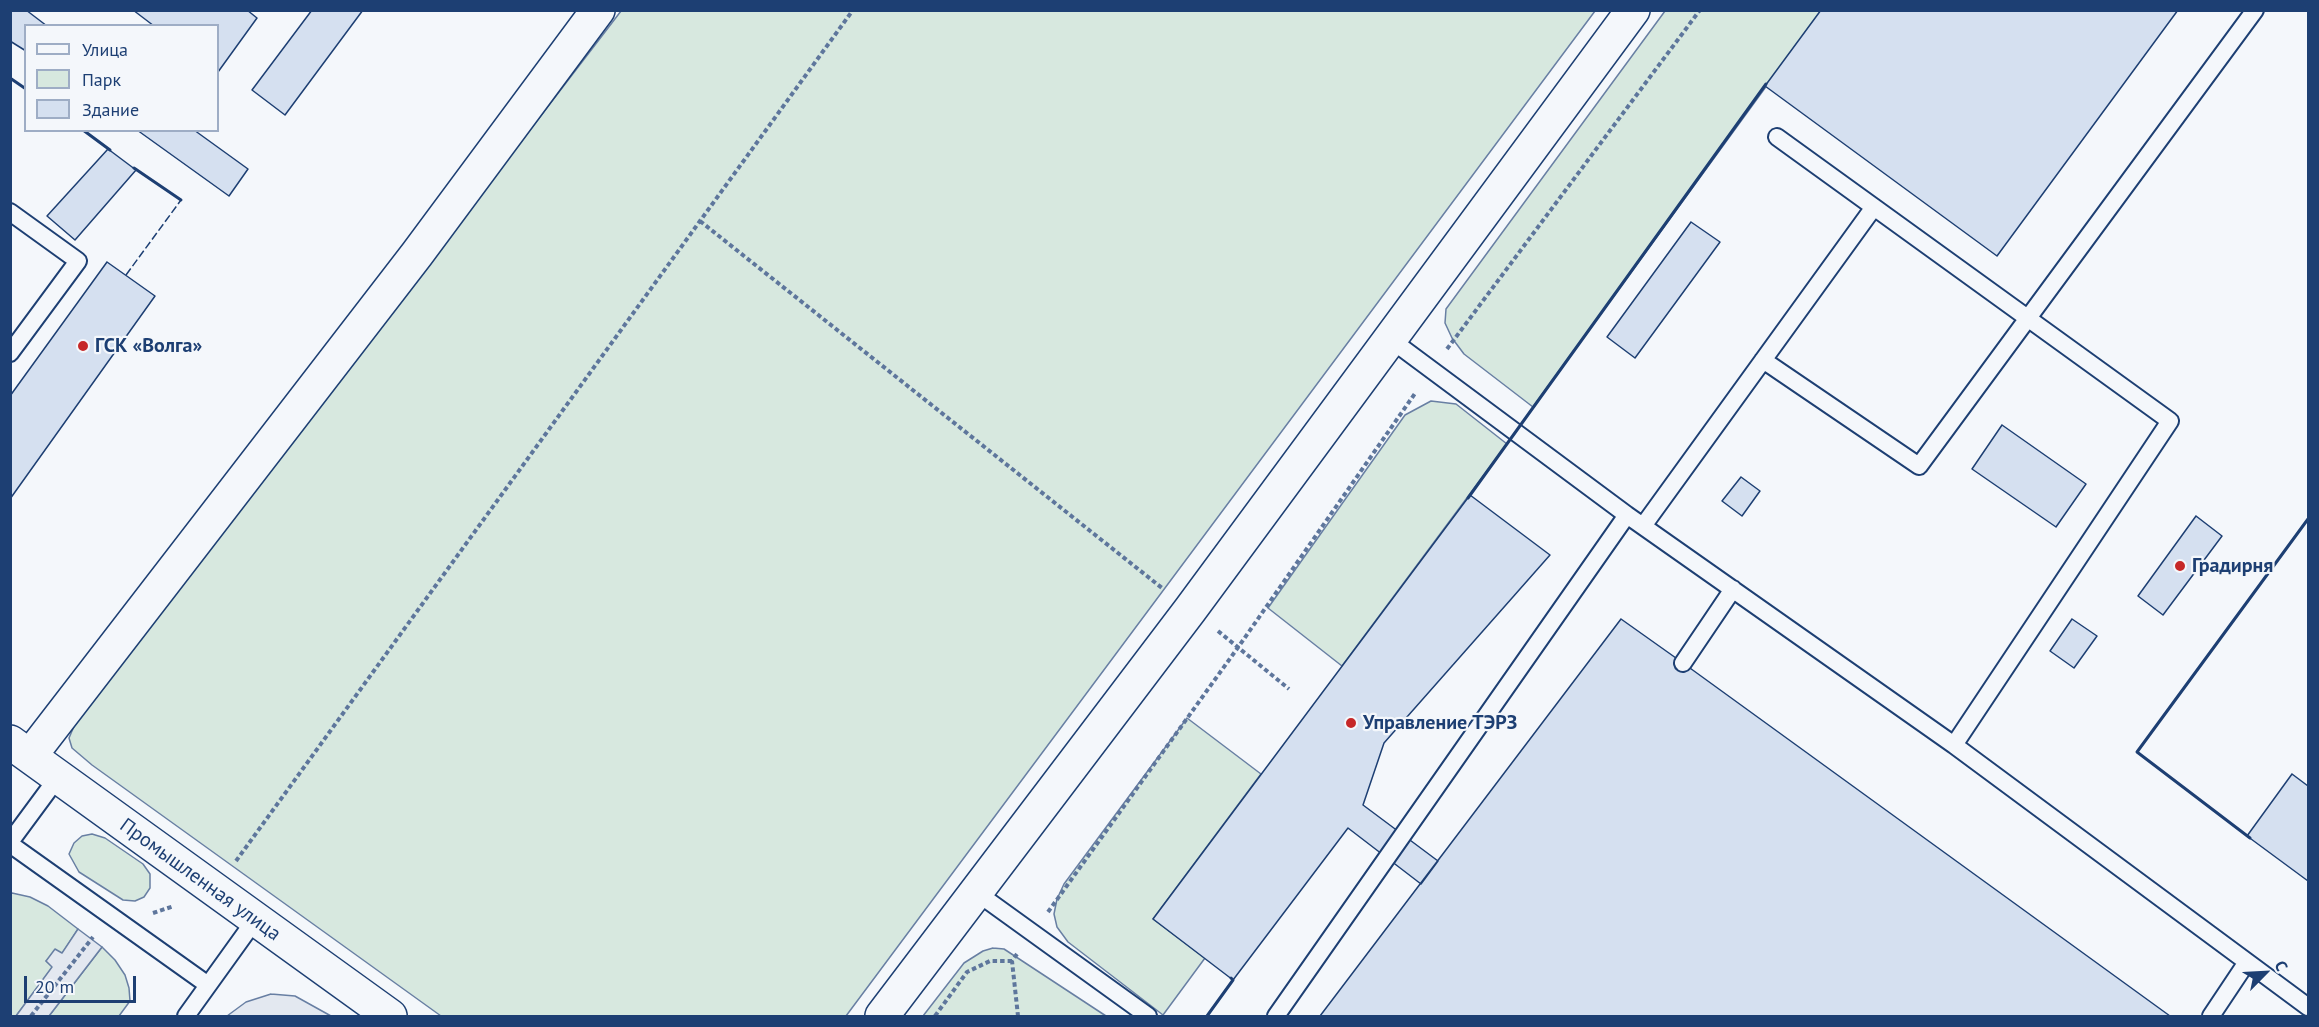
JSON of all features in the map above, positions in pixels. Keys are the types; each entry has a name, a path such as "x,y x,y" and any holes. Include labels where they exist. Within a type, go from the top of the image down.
{"street":[{"path":"20,749 417,254 598,10"},
{"path":"882,1017 1190,610 1633,10"},
{"name":"Промышленная улица","path":"20,749 390,1017"}],"lane":[{"path":"1763,360 1919,466 2255,10"},
{"path":"1777,137 2170,421 1954,745"},
{"path":"1642,526 1874,207"},
{"path":"10,212 78,261 10,353"},
{"path":"1390,339 1642,526 1954,745 2308,1008"},
{"path":"1276,1017 1627,515"},
{"path":"1683,663 1733,589"},
{"path":"58,777 10,843 208,985"},
{"path":"976,892 1148,1017"},
{"path":"186,1017 255,920"},
{"path":"2211,1017 2247,962"}],"path":[{"path":"31,1017 90,938 214,891 854,10"},
{"path":"1018,1017 1012,961 1239,646 1432,370 1700,10"},
{"path":"700,221 1190,610 1239,646 1289,689"},
{"path":"934,1017 968,972 990,961 1012,961"}],"green space":[{"path":"621,11 1595,11 846,1016 441,1016 92,765 72,748 69,738 75,724"},
{"path":"1665,11 1821,11 1533,407 1464,354 1452,338 1445,323 1446,309"},
{"path":"1431,401 1456,404 1507,444 1342,666 1268,608 1405,415"},
{"path":"1187,718 1261,774 1153,919 1205,958 1163,1015 1068,942 1057,927 1054,914 1057,899 1064,884"},
{"path":"92,834 105,838 143,864 150,874 150,888 144,897 135,901 123,900 79,872 69,854 74,843 82,836"},
{"path":"10,894 30,897 48,906 78,929 62,954 46,961 53,967 16,1016 10,1016"},
{"path":"102,947 125,975 129,988 130,1001 119,1016 49,1016"},
{"path":"993,948 1004,949 1106,1016 923,1016 964,963 983,951"}],"shaded area":[{"path":"78,929 102,947 49,1016 16,1016 52,967 46,961 55,949 62,953"},
{"path":"271,994 295,996 331,1016 227,1016 246,1002"}],"building":[{"path":"10,10 26,10 44,24 24,24 24,50 10,41"},
{"path":"133,10 247,10 257,18 219,71 219,24 151,24"},
{"path":"312,10 363,10 285,115 252,90"},
{"path":"1821,10 2178,10 1997,256 1765,86"},
{"path":"140,132 197,132 248,169 229,196"},
{"path":"108,149 136,170 75,240 47,216"},
{"path":"1691,222 1720,242 1635,358 1607,337"},
{"name":"ГСК «Волга»","path":"107,262 155,296 10,499 10,396"},
{"path":"2002,425 2086,484 2056,527 1972,469"},
{"path":"1741,477 1760,491 1742,516 1722,501"},
{"name":"Управление ТЭРЗ","path":"1470,495 1550,555 1384,743 1363,805 1438,861 1421,884 1348,828 1233,980 1153,919"},
{"name":"Градирня","path":"2196,516 2222,536 2163,615 2138,596"},
{"path":"1621,619 1683,663 2170,1016 1320,1016"},
{"path":"2072,619 2097,636 2074,668 2050,651"},
{"path":"2292,774 2308,786 2308,881 2247,836"}],"fence":[{"path":"126,275 181,200"}],"wall":[{"path":"10,78 24,88"},
{"path":"1468,498 1766,84"},
{"path":"86,132 110,150"},
{"path":"134,168 181,200"},
{"path":"2250,838 2137,752 2308,519"},
{"path":"1207,1016 1233,980 1231,978"}],"place":[{"name":"ГСК «Волга»","path":"83,346"},
{"name":"Градирня","path":"2180,566"},
{"name":"Управление ТЭРЗ","path":"1351,723"}]}
